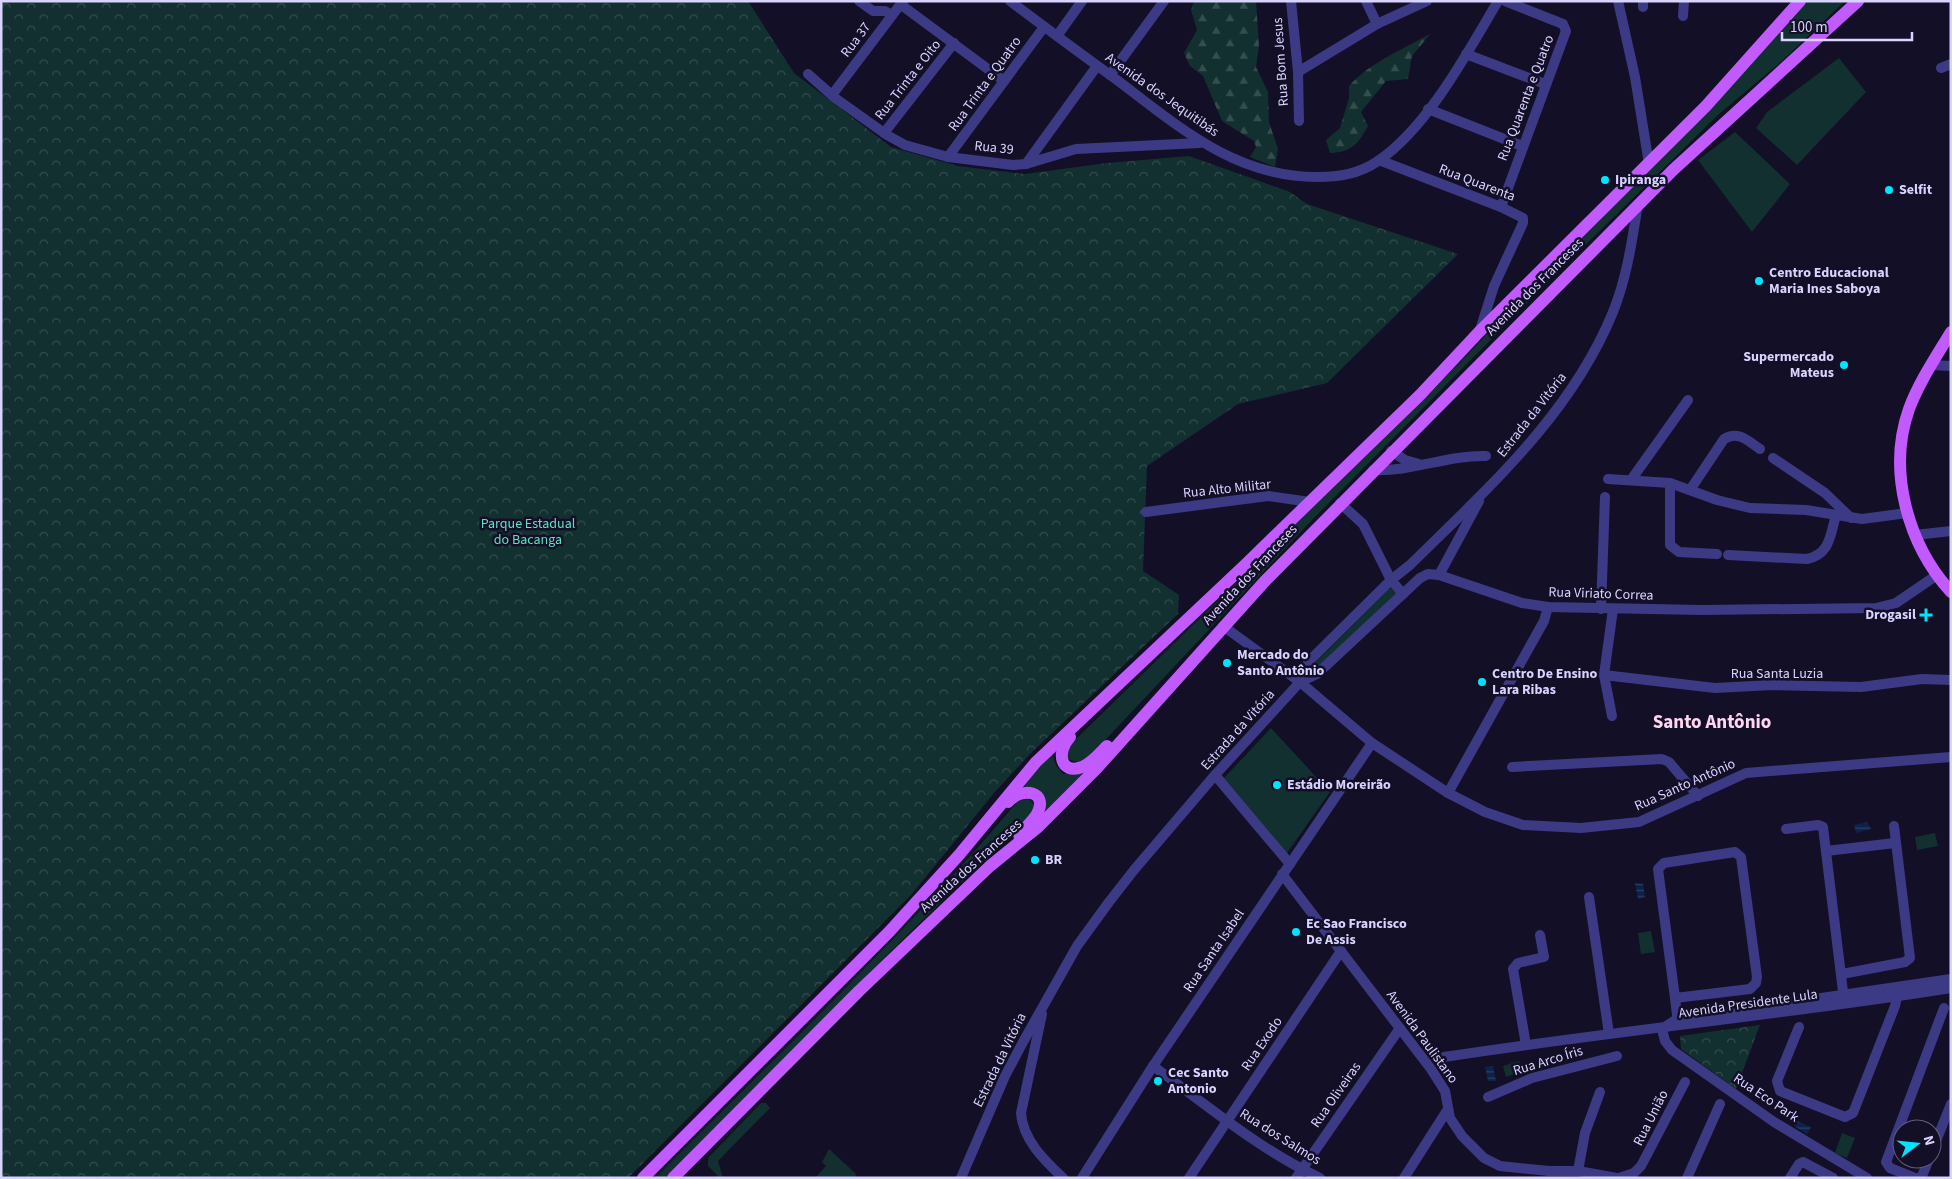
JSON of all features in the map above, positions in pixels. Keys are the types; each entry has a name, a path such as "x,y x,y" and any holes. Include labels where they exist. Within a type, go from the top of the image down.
{"main road":[{"name":"Avenida dos Franceses","path":"643,1178 889,932 959,855 1036,762 1138,667 1420,395 1479,332 1706,106 1800,1"},
{"name":"Avenida dos Franceses","path":"673,1178 859,991 990,866 1038,827 1097,768 1223,626 1340,503 1638,204 1730,117 1858,1"},
{"path":"1951,332 1931,365 1908,411 1902,441 1901,477 1907,513 1915,535 1936,575 1951,592"},
{"path":"1138,667 1064,744 1061,751 1064,763 1074,768 1087,765 1158,698"},
{"path":"959,855 1013,796 1023,792 1034,794 1039,804 1036,816 990,866"}],"street":[{"path":"859,1 873,11 885,11 892,14"},
{"name":"Avenida dos Jequitibás","path":"1010,1 1200,143 1259,169 1282,176 1304,178 1350,174 1379,160 1405,138 1428,109 1466,54 1498,1"},
{"path":"1057,36 1082,1"},
{"path":"1110,75 1164,1"},
{"name":"Rua Bom Jesus","path":"1291,1 1298,72 1299,121"},
{"path":"1366,1 1377,24"},
{"path":"1298,72 1377,24 1427,1"},
{"name":"Rua Quarenta e Quatro","path":"1501,207 1566,28 1563,24 1505,1"},
{"path":"1618,1 1635,77 1649,164"},
{"path":"1683,16 1684,1"},
{"name":"Rua 37","path":"832,95 902,3"},
{"name":"Rua Trinta e Oito","path":"902,3 1004,81"},
{"name":"Rua Trinta e Quatro","path":"948,157 1044,27"},
{"name":"Rua Trinta e Oito","path":"884,133 954,43"},
{"path":"1466,54 1545,84"},
{"path":"1026,164 1097,66"},
{"name":"Rua 39","path":"808,74 832,95 884,133 905,145 948,157 1013,165 1026,164 1076,149 1200,143"},
{"path":"1428,109 1522,146"},
{"name":"Rua Quarenta","path":"1379,160 1520,214 1523,220 1494,286 1479,332"},
{"name":"Estrada da Vitória","path":"961,1178 1005,1076 1077,946 1109,902 1215,775 1300,682 1308,662 1391,580 1410,565 1484,491 1542,428 1589,361 1614,311 1624,280 1638,204"},
{"path":"1494,286 1493,295 1496,301 1508,304"},
{"path":"1931,365 1951,366"},
{"path":"1632,480 1688,400"},
{"path":"1690,490 1724,439 1730,435 1741,436 1760,449"},
{"path":"1391,451 1405,460 1420,464"},
{"path":"1373,470 1392,470 1458,457 1486,456"},
{"path":"1773,458 1825,493 1851,518"},
{"path":"1608,479 1670,483 1736,506 1750,508 1806,510 1851,518 1872,519 1907,513"},
{"path":"1670,483 1670,545 1679,552 1717,554"},
{"path":"1300,682 1317,674 1420,578 1428,574 1439,575 1484,491"},
{"name":"Rua Alto Militar","path":"1146,512 1268,496 1310,502"},
{"path":"1601,609 1605,497"},
{"path":"1340,503 1354,514 1369,533 1391,580 1404,594"},
{"path":"1728,555 1807,560 1817,557 1825,550 1836,515"},
{"path":"1915,535 1951,531"},
{"name":"Rua Viriato Correa","path":"1439,575 1522,603 1548,607 1613,610 1861,610 1896,602 1936,575"},
{"path":"1448,793 1544,621 1548,607"},
{"path":"1612,716 1604,675 1613,610"},
{"name":"Rua Santo Antônio","path":"1223,626 1300,682 1372,743 1448,793 1485,812 1523,825 1581,828 1639,822 1746,773 1951,757"},
{"name":"Rua Santa Luzia","path":"1604,675 1715,688 1772,685 1862,687 1922,680 1951,680"},
{"name":"Rua Santa Isabel","path":"1082,1178 1153,1066 1372,743"},
{"path":"1512,767 1662,759 1669,762 1698,796"},
{"path":"1215,775 1290,864"},
{"path":"1786,829 1821,825 1842,974 1844,1004"},
{"path":"1842,974 1905,962 1910,958 1894,826"},
{"path":"1826,851 1895,843"},
{"path":"1675,998 1750,989 1756,983 1757,976 1741,857 1738,853 1664,863 1658,868 1678,1023"},
{"name":"Avenida Paulistano","path":"1282,874 1400,1028 1445,1091 1450,1118 1462,1136 1484,1158 1500,1166 1548,1175 1578,1171 1618,1178 1634,1173 1641,1166"},
{"path":"1589,897 1609,1034"},
{"path":"1526,1045 1513,969 1518,963 1544,957 1540,935"},
{"name":"Rua Exodo","path":"1189,1178 1341,951"},
{"name":"Avenida Presidente Lula","path":"1678,1023 1844,1004 1951,979"},
{"name":"Avenida Presidente Lula","path":"1662,1029 1678,1023 1843,993 1951,988"},
{"path":"1799,1028 1778,1081 1780,1091 1845,1117 1850,1116 1854,1113 1897,991"},
{"path":"1043,1006 1021,1113 1022,1124 1033,1145 1063,1178"},
{"path":"1925,1169 1922,1176 1917,1178 1890,1168 1886,1162 1944,1008"},
{"name":"Rua Oliveiras","path":"1299,1173 1400,1028"},
{"path":"1444,1057 1609,1034 1662,1029"},
{"name":"Rua Eco Park","path":"1662,1029 1665,1041 1672,1050 1774,1122 1867,1178"},
{"name":"Rua Arco Íris","path":"1488,1097 1532,1078 1617,1056"},
{"name":"Rua dos Salmos","path":"1153,1066 1299,1173 1320,1178"},
{"name":"Rua União","path":"1641,1166 1685,1082"},
{"path":"1578,1171 1585,1133 1600,1092"},
{"path":"1687,1178 1720,1104"},
{"path":"1942,1126 1951,1104"},
{"path":"1404,1178 1448,1109"},
{"path":"1790,1178 1799,1164 1803,1162 1833,1178"}],"green space":[{"name":"Parque Estadual do Bacanga","path":"1,1 748,1 794,73 891,147 958,166 1025,174 1107,163 1189,156 1290,192 1307,204 1458,254 1327,383 1238,404 1147,466 1143,571 1179,595 1178,614 1031,753 994,793 911,895 628,1178 1,1178"},
{"path":"1194,1 1256,1 1259,46 1256,67 1268,92 1269,122 1278,149 1275,167 1250,157 1256,147 1254,141 1222,121 1203,76 1190,66 1184,53 1197,30 1191,10"},
{"path":"1807,1 1845,1 1782,61 1719,114 1572,258 1311,521 1090,756 1077,761 1066,756 1067,749 1074,741 1410,413 1693,126"},
{"path":"1431,33 1412,56 1408,79 1386,81 1361,112 1368,126 1361,138 1349,149 1330,153 1326,140 1340,128 1349,98 1349,86 1377,63"},
{"path":"1839,58 1866,92 1797,165 1756,128 1767,112"},
{"path":"1735,132 1790,184 1752,232 1698,160"},
{"path":"1390,588 1397,594 1310,677 1305,673"},
{"name":"Estádio Moreirão","path":"1271,728 1330,792 1287,853 1224,778"},
{"path":"1052,753 1056,765 1063,774 1085,773 1044,816 1045,802 1041,793 1033,788 1020,786"},
{"path":"1028,798 1034,804 1030,817 903,939 665,1178 655,1178 886,946 931,899 1018,801"},
{"path":"1935,833 1938,846 1917,850 1915,837"},
{"path":"1651,931 1655,952 1641,954 1638,933"},
{"path":"1760,1025 1736,1089 1681,1049 1680,1036"},
{"path":"1519,1061 1522,1071 1506,1077 1503,1066"},
{"path":"761,1103 766,1103 770,1108 718,1161 723,1178 720,1178 708,1166 708,1158"},
{"path":"1842,1133 1855,1138 1847,1158 1835,1153"},
{"path":"829,1149 856,1174 855,1178 815,1178 826,1166 822,1162"}],"water":[{"path":"1867,822 1871,829 1856,833 1854,825"},
{"path":"1635,883 1643,884 1645,897 1638,899"},
{"path":"1493,1066 1496,1081 1488,1081 1485,1067"},
{"path":"1797,1121 1811,1127 1807,1134 1794,1126"}],"place":[{"name":"Ipiranga","path":"1605,180"},
{"name":"Selfit","path":"1889,190"},
{"name":"Centro Educacional Maria Ines Saboya","path":"1759,281"},
{"name":"Supermercado Mateus","path":"1844,365"},
{"name":"Drogasil","path":"1926,615"},
{"name":"Mercado do Santo Antônio","path":"1227,663"},
{"name":"Centro De Ensino Lara Ribas","path":"1482,682"},
{"name":"Estádio Moreirão","path":"1277,785"},
{"name":"BR","path":"1035,860"},
{"name":"Ec Sao Francisco De Assis","path":"1296,932"},
{"name":"Cec Santo Antonio","path":"1158,1081"}],"district":[{"name":"Santo Antônio","path":"1712,722"}]}
